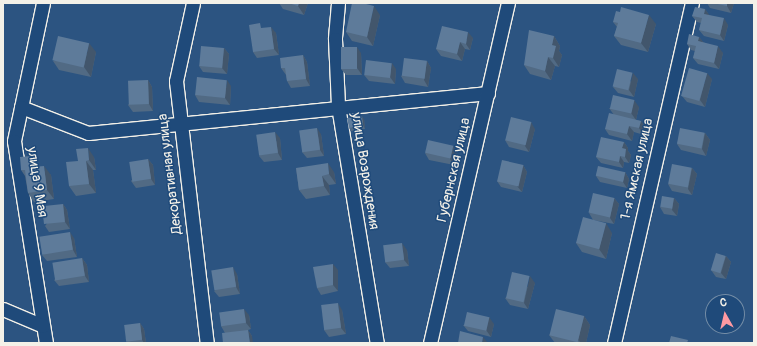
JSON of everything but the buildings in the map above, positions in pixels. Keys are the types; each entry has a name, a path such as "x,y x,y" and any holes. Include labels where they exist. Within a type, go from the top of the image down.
{"street":[{"name":"улица 9 Мая","path":"43,3 14,141 46,343"},
{"name":"Декоративная улица","path":"193,3 176,81 179,123 207,343"},
{"name":"улица Возрождения","path":"338,3 335,39 338,106 377,343"},
{"name":"Губернская улица","path":"430,343 508,3"},
{"name":"1-я Ямская улица","path":"614,343 692,3"},
{"path":"21,107 88,132 338,106 488,93"},
{"path":"3,309 43,326"}]}
